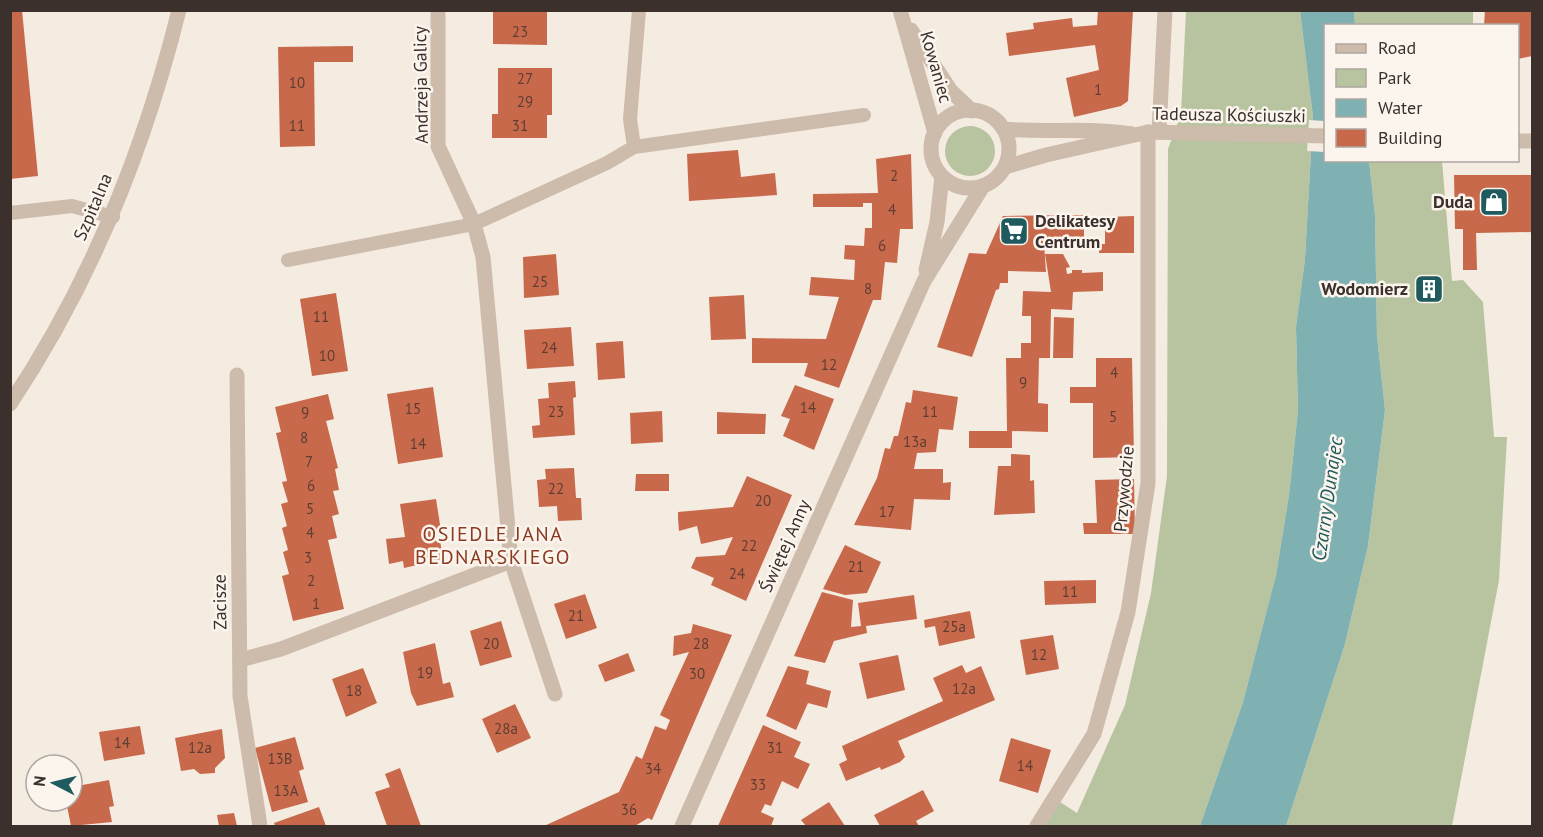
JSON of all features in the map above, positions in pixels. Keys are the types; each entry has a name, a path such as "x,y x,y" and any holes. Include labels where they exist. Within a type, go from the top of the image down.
{"street":[{"name":"Szpitalna","path":"10,404 69,308 113,217 148,122 179,10"},
{"name":"Andrzeja Galicy","path":"438,10 438,146 474,224 483,257 511,561 555,694"},
{"name":"Kowaniec","path":"900,10 938,74 951,91 972,111"},
{"name":"Kowaniec","path":"900,10 935,133"},
{"name":"Przywodzie","path":"1036,826 1094,734 1128,612 1148,483 1158,132 1165,10"},
{"path":"972,111 990,116 1003,129 1009,148 1005,167 998,177 983,186 961,187 942,176 933,159 932,146 935,133 950,116 972,111"},
{"name":"Tadeusza Kościuszki","path":"1003,129 1042,133 1110,130 1132,134"},
{"name":"Tadeusza Kościuszki","path":"1005,167 1132,134 1158,132 1324,136"},
{"name":"Świętej Anny","path":"924,281 937,222 942,176"},
{"name":"Świętej Anny","path":"682,826 924,281 983,186"},
{"name":"Zacisze","path":"237,375 240,696 260,826"},
{"path":"240,660 281,649 511,561"}],"lane":[{"path":"634,147 630,119 639,10"},
{"path":"288,260 474,224 607,163 634,147 864,115"},
{"path":"10,213 72,206 113,217"}],"green space":[{"path":"1186,11 1300,11 1313,117 1305,259 1296,327 1298,411 1289,495 1276,575 1243,702 1200,826 1045,826 1060,802 1077,813 1125,705 1151,593 1167,476 1168,149 1181,114"},
{"path":"1354,11 1473,11 1473,24 1355,24"},
{"path":"970,126 979,128 990,137 995,151 993,160 984,171 970,176 961,174 950,165 945,151 947,142 956,131"},
{"path":"1369,162 1442,162 1452,281 1463,280 1483,302 1494,437 1507,437 1499,580 1452,826 1286,826 1345,644 1368,546 1385,410 1377,336 1375,215"}],"water":[{"name":"Czarny Dunajec","path":"1300,11 1354,11 1355,24 1324,24 1324,162 1369,162 1375,215 1377,336 1385,410 1368,546 1345,644 1286,826 1200,826 1243,702 1276,575 1289,495 1298,411 1296,327 1305,259 1313,117"}],"pier":[{"path":"1309,120 1324,121 1324,152 1307,151"}],"building":[{"path":"10,10 22,10 38,176 10,179"},
{"path":"493,10 547,10 547,45 493,44"},
{"path":"1098,10 1133,10 1128,101 1121,106 1074,117 1066,78 1099,70 1095,45 1009,56 1006,33 1034,29 1033,23 1072,18 1073,27 1097,25"},
{"path":"1485,10 1532,10 1532,56 1519,59 1519,24 1484,24"},
{"path":"353,46 353,62 314,62 315,146 280,147 278,47"},
{"path":"498,68 552,68 552,115 547,115 547,138 492,138 492,114 498,114"},
{"path":"738,150 741,177 775,173 777,195 689,201 687,154"},
{"path":"911,154 913,229 900,229 897,263 885,262 881,300 873,300 839,388 804,376 808,363 752,363 752,338 826,339 839,297 809,295 811,277 854,280 855,260 844,259 845,245 864,246 865,228 872,228 872,203 863,203 863,207 813,207 813,194 878,193 876,159"},
{"name":"Duda","path":"1454,175 1532,175 1532,232 1476,233 1477,270 1463,270 1463,229 1455,229"},
{"path":"1084,215 1084,243 1044,243 1046,272 1008,271 1008,283 1000,283 999,289 996,290 972,357 937,347 969,253 986,254 1003,216"},
{"path":"1134,216 1134,253 1099,253 1099,244 1105,244 1105,217"},
{"path":"556,254 559,295 524,298 523,257"},
{"path":"1045,254 1063,254 1070,267 1066,268 1067,274 1072,273 1072,270 1082,270 1082,273 1103,272 1103,291 1073,292 1072,310 1051,309 1050,358 1039,358 1038,403 1048,404 1048,432 1012,431 1012,448 969,448 969,431 1007,431 1006,358 1021,358 1021,343 1031,343 1031,316 1022,316 1023,291 1051,292"},
{"name":"Wodomierz","path":"1424,283 1434,283 1434,294 1424,294"},
{"path":"336,293 348,371 312,376 300,299"},
{"path":"744,295 746,339 711,340 709,297"},
{"path":"1054,317 1074,318 1073,358 1053,358"},
{"path":"571,327 574,366 527,369 524,330"},
{"path":"623,341 625,378 598,380 596,343"},
{"path":"1096,358 1132,358 1134,457 1093,458 1093,403 1070,403 1070,387 1096,387"},
{"path":"575,381 576,397 573,398 575,435 533,438 532,426 540,425 538,399 549,398 548,383"},
{"path":"795,385 834,399 814,450 783,436 790,419 781,416"},
{"path":"433,387 443,457 398,464 387,394"},
{"path":"913,390 958,397 953,430 939,429 936,452 917,453 914,469 943,469 943,483 951,482 950,500 914,499 911,530 854,525 877,478 885,448 890,449 894,436 898,436 906,402 911,403"},
{"path":"328,394 334,419 326,421 338,468 335,469 339,490 333,491 339,514 332,516 337,538 328,540 344,609 293,621 282,576 289,574 283,552 288,550 282,528 287,526 281,504 288,502 282,482 287,481 276,433 281,432 275,407"},
{"path":"662,411 663,442 631,444 630,413"},
{"path":"717,412 766,414 765,434 717,434"},
{"path":"1011,454 1030,455 1030,481 1034,480 1035,513 994,515 998,466 1011,466"},
{"path":"574,468 576,498 581,498 582,520 558,521 557,506 539,507 537,480 546,479 545,469"},
{"path":"636,474 669,474 669,491 635,491"},
{"path":"747,476 792,495 746,601 711,585 714,578 691,568 696,557 725,555 733,537 701,544 697,526 679,531 678,512 733,507"},
{"path":"1134,479 1135,534 1084,534 1083,523 1097,523 1095,480"},
{"path":"436,499 441,531 435,533 436,541 440,540 443,559 404,568 403,561 389,564 386,539 405,537 400,504"},
{"path":"845,545 881,562 867,593 845,595 823,589"},
{"path":"1096,580 1096,603 1045,605 1044,581"},
{"path":"822,592 853,600 851,627 861,626 858,603 914,595 917,619 866,626 867,633 834,641 825,663 794,656"},
{"path":"585,594 597,628 566,639 554,604"},
{"path":"970,611 975,638 939,646 935,626 925,628 924,620"},
{"path":"501,621 512,657 480,666 470,631"},
{"path":"693,624 732,635 652,820 648,818 635,826 544,826 619,792 636,756 642,759 655,726 666,730 670,720 660,715 689,652 673,656 674,636 691,633"},
{"path":"1053,635 1059,669 1026,675 1020,640"},
{"path":"435,643 443,684 450,682 454,697 417,706 411,693 403,652"},
{"path":"628,653 635,671 605,682 598,665"},
{"path":"898,655 905,690 867,699 859,663"},
{"path":"962,665 966,673 981,666 995,700 898,741 905,757 900,762 881,770 880,767 846,781 839,764 847,760 842,746 943,701 933,678"},
{"path":"788,666 809,671 806,684 831,691 827,708 808,703 796,730 766,716"},
{"path":"363,668 377,703 346,717 332,679"},
{"path":"515,704 531,738 497,753 482,719"},
{"path":"763,725 801,742 794,757 810,764 798,789 782,781 771,806 765,804 761,812 774,818 771,826 718,826"},
{"path":"140,726 145,754 104,761 99,732"},
{"path":"222,729 225,758 215,768 215,773 200,774 194,769 181,771 175,738"},
{"path":"295,737 304,769 299,771 308,802 272,812 255,748"},
{"path":"1011,738 1051,750 1038,793 999,781"},
{"path":"400,768 421,826 387,826 375,792 390,787 385,774"},
{"path":"109,780 114,806 109,807 112,822 71,826 68,813 84,813 84,785"},
{"path":"923,790 934,811 916,821 919,826 880,826 874,815"},
{"path":"829,802 845,826 806,826 801,820"},
{"path":"319,807 326,826 275,826 274,823"},
{"path":"234,813 237,826 219,826 217,815"}],"place":[{"name":"Duda","path":"1494,202"},
{"name":"Delikatesy Centrum","path":"1014,231"},
{"name":"Wodomierz","path":"1429,289"}],"district":[{"name":"OSIEDLE JANA BEDNARSKIEGO","path":"493,546"}]}
